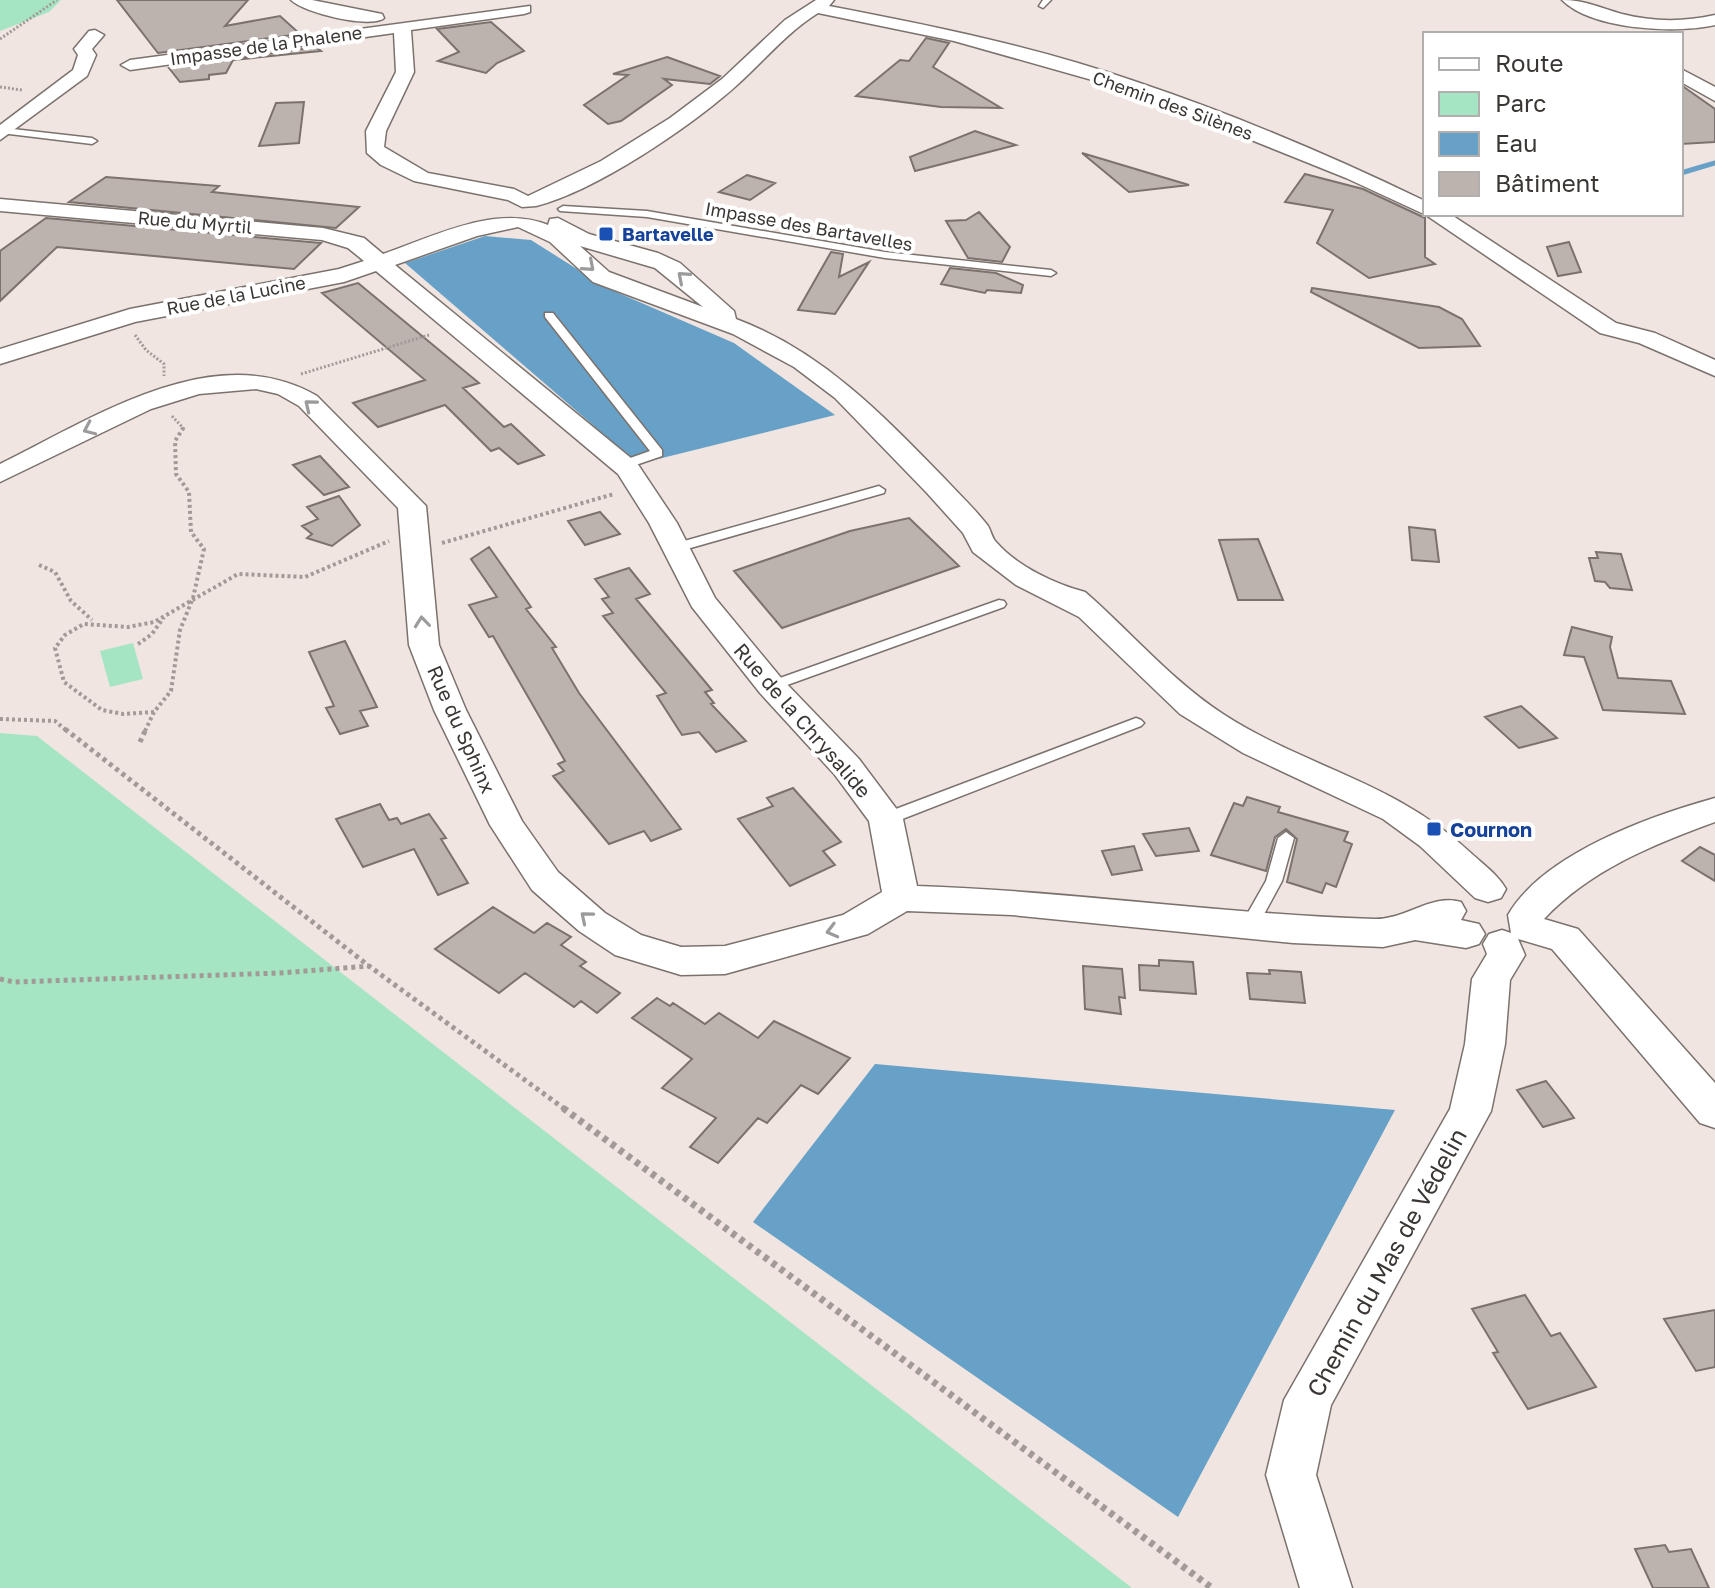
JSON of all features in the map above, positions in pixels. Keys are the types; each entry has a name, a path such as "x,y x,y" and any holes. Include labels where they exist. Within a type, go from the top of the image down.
{"street":[{"path":"299,0 319,9 402,26 405,72 376,131 374,149 386,162 413,175 483,189 558,237 601,277 741,329 803,362 844,393 976,530 983,546 1026,579 1090,611 1158,678 1209,720 1247,742 1395,811 1441,844 1487,921"},
{"path":"1570,0 1618,18 1673,30 1715,20"},
{"path":"518,211 561,205 708,99 751,64 764,46 792,22 822,4"},
{"name":"Chemin des Silènes","path":"822,4 957,36 1130,85 1353,174 1423,208"},
{"name":"Impasse de la Phalene","path":"130,65 524,9"},
{"path":"2,132 81,72 87,55 83,49 95,35"},
{"path":"1683,77 1715,95"},
{"name":"Rue du Myrtil","path":"0,205 323,234 356,243 381,263"},
{"path":"518,211 561,205"},
{"path":"561,205 573,236 645,256 674,269 741,329"},
{"name":"Rue de la Lucine","path":"0,357 111,320 344,275 471,231 518,211"},
{"path":"1439,216 1608,328 1647,338 1715,369"},
{"name":"Rue de la Chrysalide","path":"381,263 631,476 663,523 702,601 771,686 847,767 886,819 901,898"},
{"name":"Rue du Sphinx","path":"0,474 32,461 64,440 161,398 209,385 269,383 308,401 412,506 424,645 450,710 507,825 545,881 592,922 628,945 681,961 725,960 855,925 901,898"},
{"path":"1487,921 1608,853 1715,810"},
{"path":"901,898 1012,902 1250,925 1383,933 1487,921 1565,939 1715,1111"},
{"name":"Chemin du Mas de Védelin","path":"1326,1588 1291,1475 1308,1400 1470,1111 1485,1044 1487,921"}],"lane":[{"path":"2,132 92,141"},
{"name":"Impasse des Bartavelles","path":"561,205 596,206 696,221 931,264 1051,273"},
{"path":"549,315 658,453 631,476"},
{"path":"675,548 879,490"},
{"path":"771,686 999,604"},
{"path":"886,819 1136,723"},
{"path":"1250,925 1274,881 1286,838"}],"path":[{"path":"0,39 57,0"},
{"path":"269,383 456,327"},
{"path":"133,328 141,344 164,364 165,385"},
{"path":"140,742 154,712 171,691 180,630 193,598 204,549 191,532 189,492 176,474 175,441 185,428 166,412"},
{"path":"414,550 631,476"},
{"path":"154,712 123,714 102,710 64,682 55,648 65,632 92,621 140,627 165,617 237,574 262,570 292,578 383,541"},
{"path":"39,565 55,572 71,601 92,621"},
{"path":"138,644 152,634 165,617"},
{"path":"0,719 55,721 369,966 1195,1572 1212,1588"},
{"path":"0,979 14,982 138,974 250,976 369,966"}],"green space":[{"path":"0,0 61,0 49,12 0,31"},
{"path":"133,643 143,679 110,687 100,651"},
{"path":"0,733 37,736 1132,1588 0,1588"}],"water":[{"path":"485,236 531,240 607,288 734,343 835,415 638,464 405,263"},
{"path":"875,1064 1395,1110 1178,1517 753,1222"}],"building":[{"path":"117,0 248,0 225,26 280,16 300,34 158,53"},
{"path":"491,22 524,51 497,63 486,73 438,61 459,52 437,29"},
{"path":"926,38 949,43 933,67 1001,108 941,107 856,96 900,60 909,61"},
{"path":"316,47 321,51 233,60 226,73 209,75 209,79 180,82 169,68"},
{"path":"667,57 720,76 710,84 664,79 672,85 621,121 608,124 584,105 628,75 613,74"},
{"path":"1683,86 1715,109 1715,142 1683,144"},
{"path":"304,102 299,143 259,146 276,103"},
{"path":"975,131 1016,145 915,171 910,157"},
{"path":"1082,153 1189,185 1129,192"},
{"path":"1305,174 1363,189 1425,218 1425,257 1435,264 1369,278 1317,243 1333,210 1285,202"},
{"path":"747,175 775,183 750,200 719,192"},
{"path":"106,177 219,186 212,192 359,207 336,228 69,202"},
{"path":"979,212 1010,247 1002,262 968,258 946,221 966,220"},
{"path":"46,218 321,243 294,269 57,247 0,301 0,251"},
{"path":"1569,242 1581,272 1558,276 1547,247"},
{"path":"831,252 843,254 839,277 869,262 835,314 798,310"},
{"path":"950,268 996,273 1023,285 1021,293 987,290 985,293 941,284"},
{"path":"358,283 479,383 463,388 504,427 511,424 544,455 518,464 499,448 491,451 445,405 378,427 353,403 425,380 322,293"},
{"path":"1312,288 1439,307 1462,319 1480,346 1419,348 1311,292"},
{"path":"320,456 349,487 324,495 293,465"},
{"path":"339,496 360,525 332,546 307,538 312,534 302,526 318,519 307,507"},
{"path":"600,512 620,534 585,545 568,521"},
{"path":"909,518 959,566 782,628 734,571 850,531"},
{"path":"1409,527 1435,530 1439,562 1412,560"},
{"path":"1258,539 1283,600 1238,600 1219,540"},
{"path":"489,547 531,607 526,609 556,647 552,648 579,693 681,829 651,841 644,831 609,844 553,776 564,771 558,764 565,761 493,636 489,637 469,605 497,597 471,559"},
{"path":"1596,552 1621,554 1632,590 1610,588 1605,582 1595,581 1589,558 1598,558"},
{"path":"629,568 650,594 636,599 712,690 705,692 714,703 711,704 746,741 716,752 699,732 682,735 657,696 666,693 603,616 613,613 602,599 609,597 595,579"},
{"path":"1572,627 1612,637 1610,647 1618,678 1671,681 1685,714 1603,710 1584,657 1564,655"},
{"path":"345,641 377,707 360,711 368,726 340,734 326,708 334,706 309,652"},
{"path":"1521,706 1557,738 1519,748 1485,717"},
{"path":"793,788 841,842 823,851 835,865 790,886 738,819 773,806 767,798"},
{"path":"1247,797 1280,807 1278,812 1348,832 1344,841 1352,844 1336,887 1326,883 1322,893 1287,882 1297,839 1286,829 1275,837 1266,871 1211,855 1234,803 1243,806"},
{"path":"380,804 389,820 397,818 401,824 429,814 446,838 441,839 468,883 438,895 414,849 363,867 336,819"},
{"path":"1189,828 1199,851 1156,856 1143,834"},
{"path":"1134,846 1142,870 1112,875 1102,851"},
{"path":"1700,847 1715,855 1715,881 1682,861"},
{"path":"493,907 534,933 547,923 571,937 561,945 586,962 580,966 620,993 597,1013 581,1001 574,1007 525,973 499,993 435,949"},
{"path":"1159,960 1193,962 1196,994 1140,990 1139,965 1159,966"},
{"path":"1083,966 1122,969 1125,998 1119,997 1121,1014 1085,1009"},
{"path":"1269,970 1301,972 1305,1003 1250,999 1247,973 1270,974"},
{"path":"657,998 670,1006 673,1003 705,1024 719,1013 758,1038 774,1021 850,1058 818,1094 801,1085 767,1123 758,1118 718,1163 690,1147 716,1118 662,1088 692,1059 632,1018"},
{"path":"1546,1081 1574,1118 1543,1127 1517,1090"},
{"path":"1525,1295 1551,1336 1560,1333 1596,1387 1528,1409 1493,1353 1498,1352 1472,1309"},
{"path":"1715,1310 1715,1367 1696,1371 1664,1319"},
{"path":"1665,1545 1669,1552 1691,1549 1709,1588 1653,1588 1635,1549"}],"waterway":[{"path":"1683,172 1715,163"}],"place":[{"name":"Bartavelle","path":"606,234"},
{"name":"Cournon","path":"1434,829"}]}
